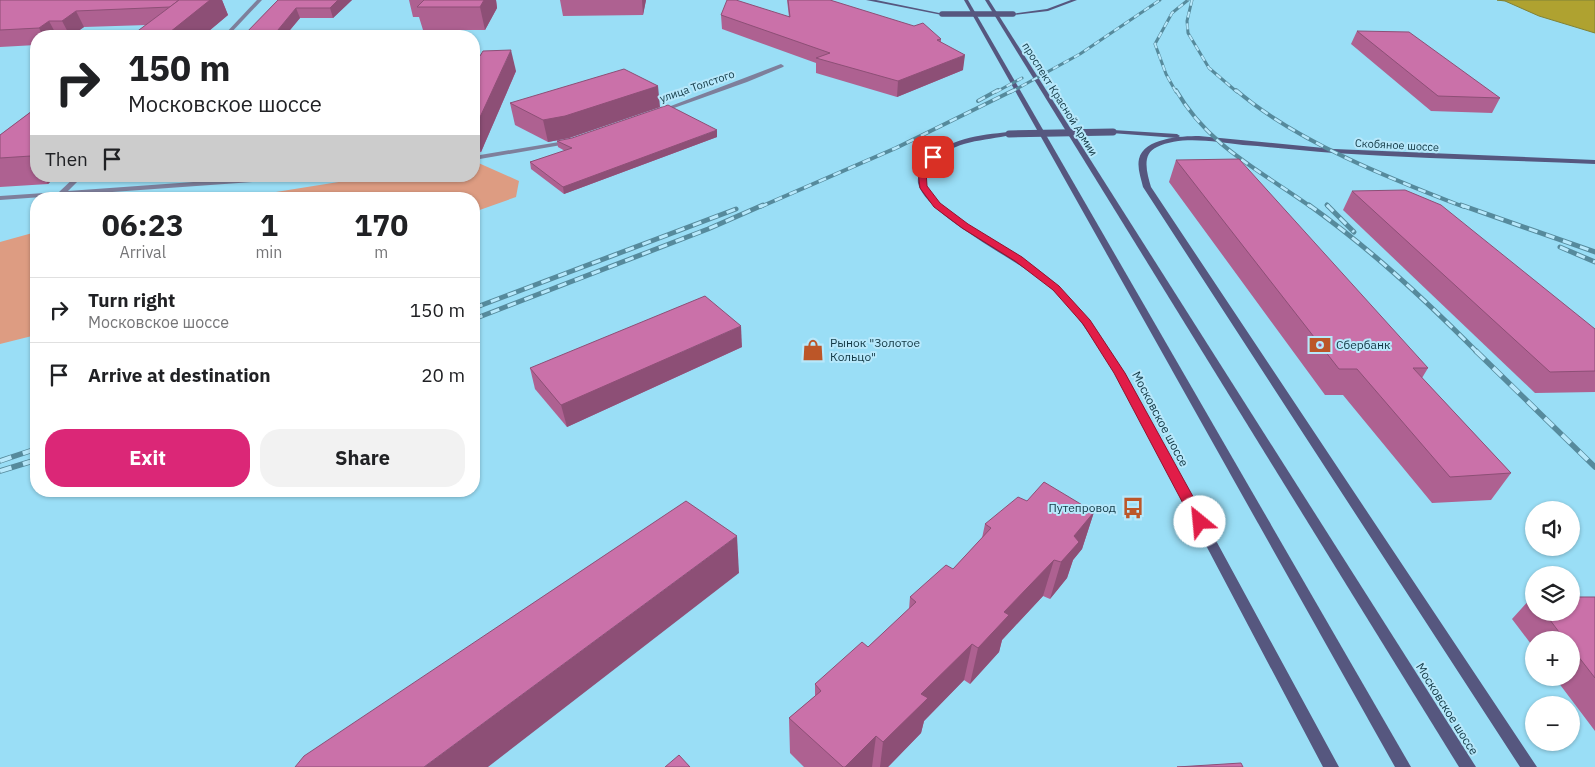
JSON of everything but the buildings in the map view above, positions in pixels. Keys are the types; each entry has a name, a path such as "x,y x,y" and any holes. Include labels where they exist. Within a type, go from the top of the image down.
{"main road":[{"path":"868,0 942,14 1013,14 1048,10 1075,0"},
{"path":"966,0 1403,767"},
{"name":"проспект Красной Армии","path":"987,0 1116,208"},
{"name":"Московское шоссе","path":"1199,138 1113,132 1009,134 978,137 953,146 933,157 922,171 923,186 937,205 965,226 1018,259 1056,288 1087,322 1120,373 1332,767"},
{"path":"1199,138 1164,142 1148,149 1142,158 1141,170 1147,187 1529,767"},
{"name":"Скобяное шоссе","path":"1199,138 1334,151 1595,162"},
{"name":"Московское шоссе","path":"1116,208 1468,767"}],"street":[{"path":"231,30 260,0"},
{"name":"улица Толстого","path":"650,115 745,81 780,66"},
{"path":"480,157 579,139"},
{"path":"63,192 74,182"},
{"path":"83,192 169,188 238,182"},
{"path":"0,198 30,196"}],"shaded area":[{"path":"1497,0 1595,0 1595,33 1539,16 1505,1"},
{"path":"480,164 519,181 516,197 480,210 480,192 276,192 338,182 480,182"},
{"path":"30,234 30,336 0,344 0,242"}],"railway":[{"path":"1011,92 1080,54 1160,0"},
{"path":"1176,92 1166,74 1155,44 1172,13 1188,0"},
{"path":"1192,0 1187,21 1188,33 1209,68 1237,92"},
{"path":"996,92 1022,78"},
{"path":"978,101 998,90"},
{"path":"760,207 896,148 1014,90"},
{"path":"1176,90 1189,110 1220,142 1255,169 1311,207"},
{"path":"1236,90 1260,109 1315,142 1375,171 1464,207"},
{"path":"480,317 708,229 763,205"},
{"path":"1309,205 1354,239 1396,275 1477,352"},
{"path":"1327,205 1354,232"},
{"path":"1461,205 1595,252"},
{"path":"480,306 736,209"},
{"path":"1560,247 1595,262"},
{"path":"1476,351 1595,467"},
{"path":"0,461 30,451"},
{"path":"0,471 30,462"}],"place":[{"name":"Сбербанк","path":"1320,345"},
{"name":"Рынок \"Золотое Кольцо\"","path":"813,350"},
{"name":"Путепровод","path":"1133,508"}],"route":[{"path":"933,157 922,171 923,186 937,205 965,226 1018,259 1056,288 1087,322 1120,373 1200,522"}]}
